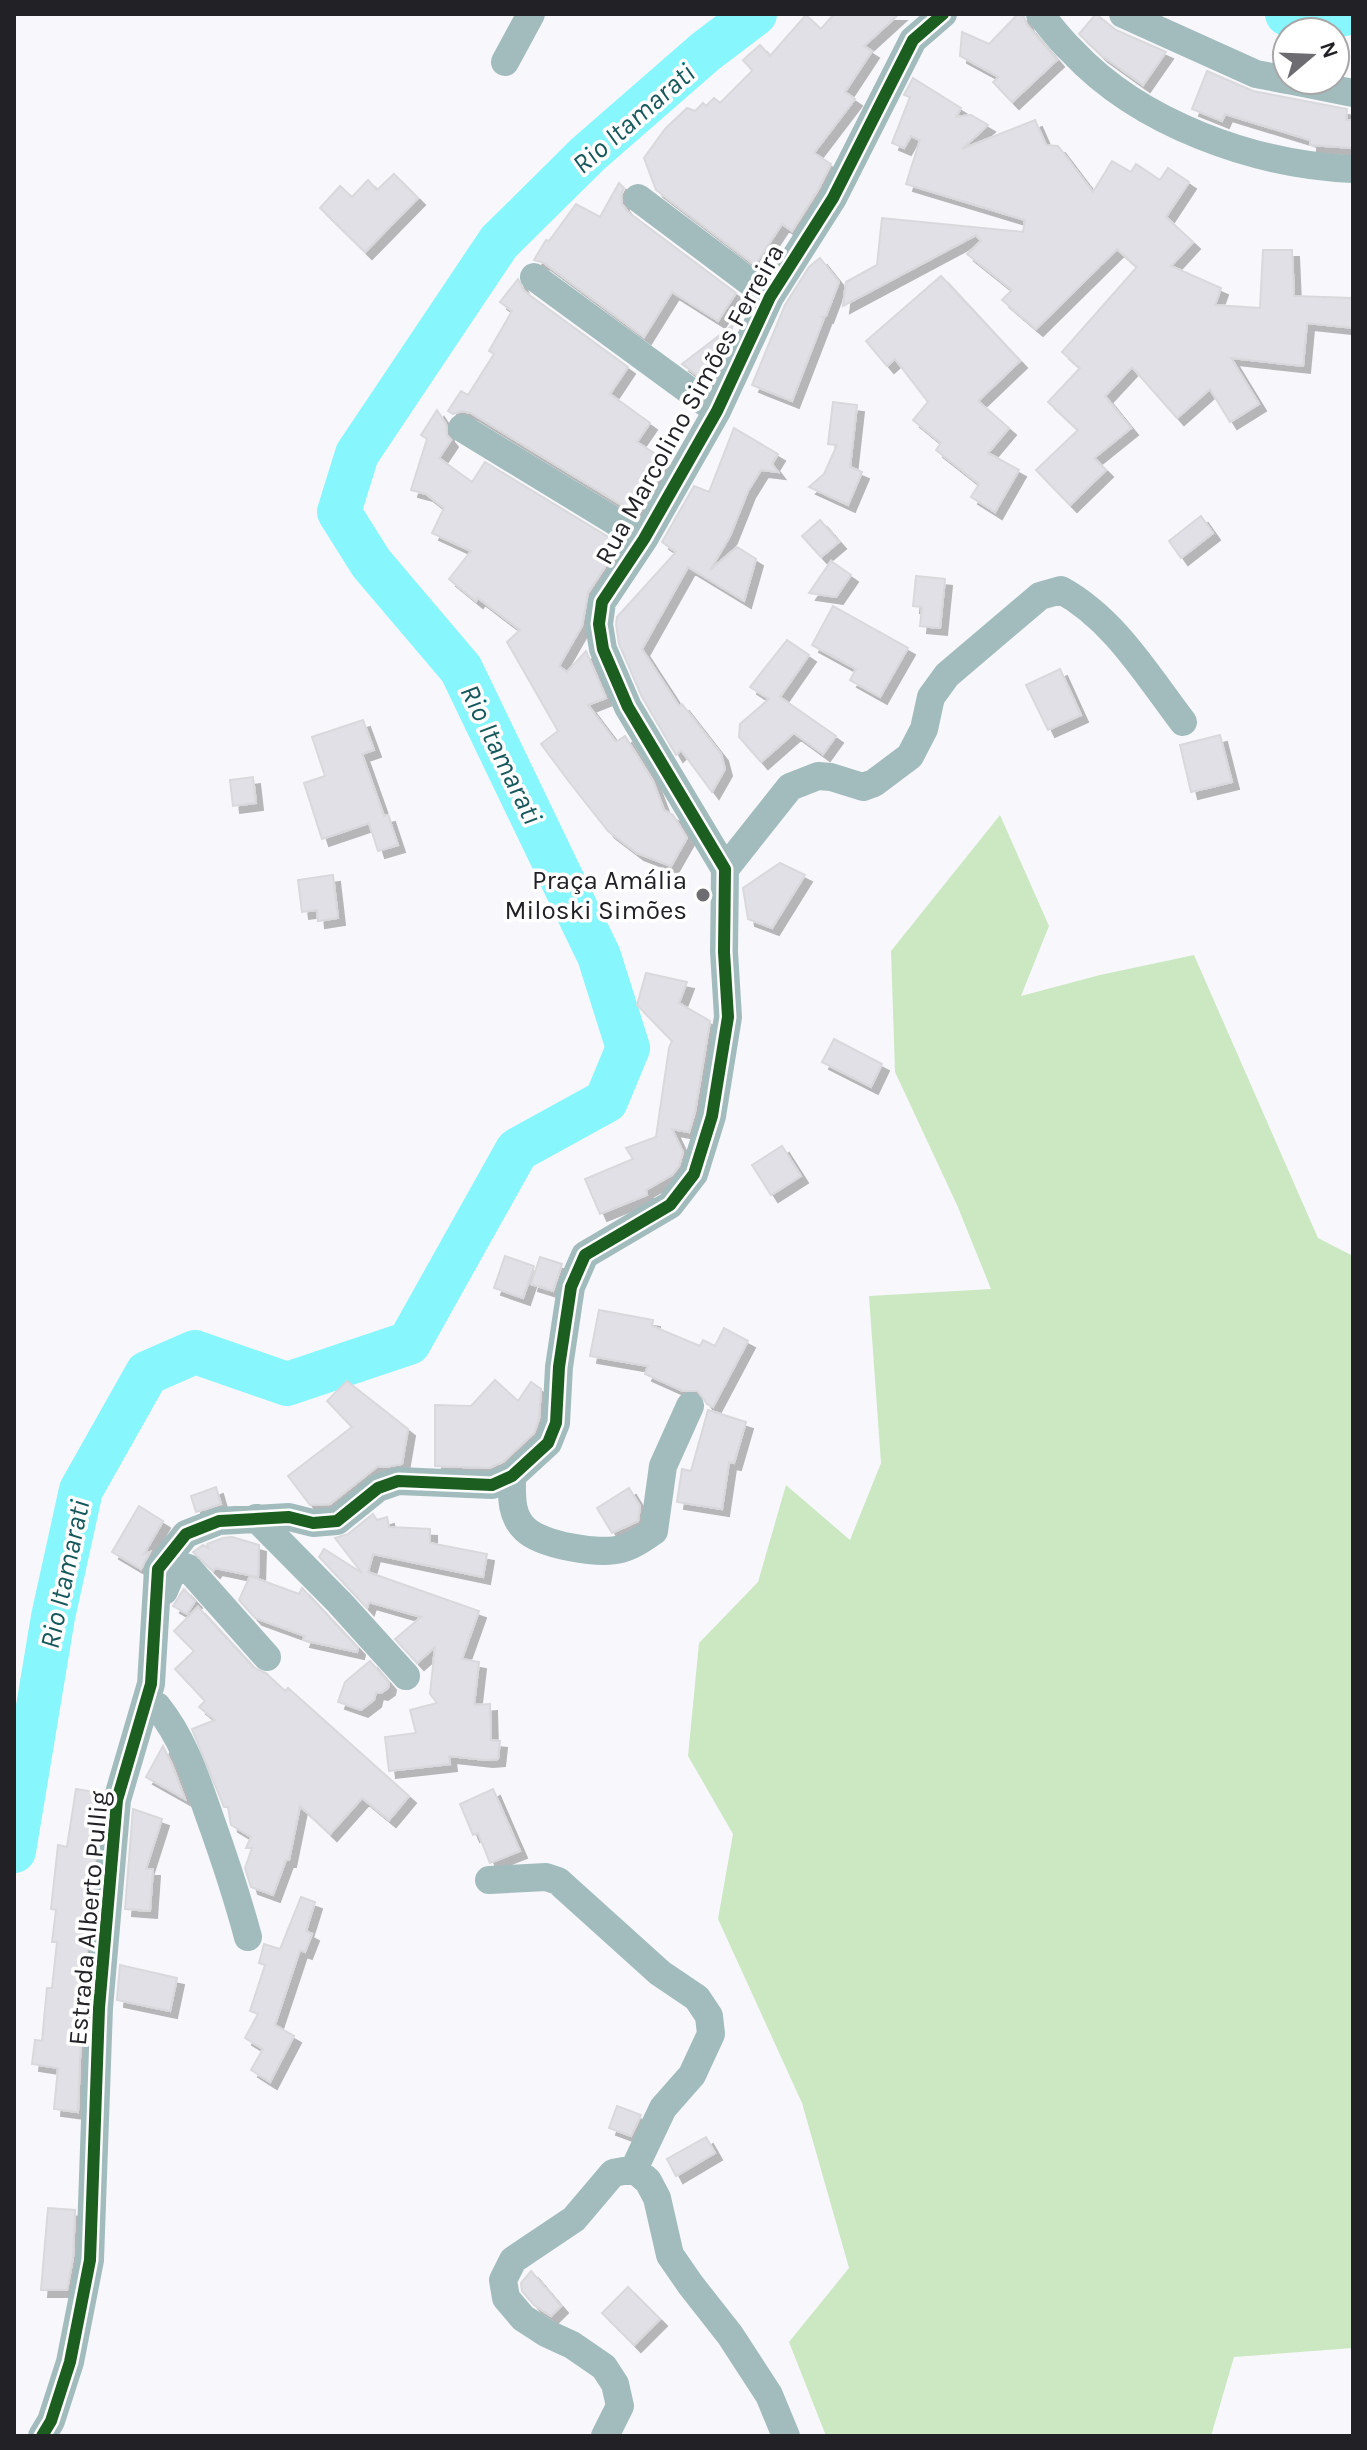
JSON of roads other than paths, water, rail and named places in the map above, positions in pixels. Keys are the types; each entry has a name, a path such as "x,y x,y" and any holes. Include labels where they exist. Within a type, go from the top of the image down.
{"street":[{"path":"505,62 531,14"},
{"name":"Rua Marcolino Simões Ferreira","path":"725,869 628,707 603,649 599,624 602,602 644,539 717,411 770,297 833,198 913,40 943,14"},
{"path":"1040,14 1073,53 1156,116 1230,148 1318,168 1353,169"},
{"path":"1123,14 1256,74 1271,77"},
{"path":"638,198 770,297"},
{"path":"534,277 717,411"},
{"path":"462,428 644,539"},
{"path":"690,1406 663,1466 654,1531 619,1550 544,1542 523,1528 512,1506 512,1476 548,1443 556,1423 559,1367 571,1287 585,1255 670,1205 694,1174 712,1116 728,1017 724,952 725,869 790,787 818,776 863,787 874,783 910,756 924,729 931,697 947,675 1040,596 1061,590 1080,600 1115,632 1183,722"},
{"name":"Estrada Alberto Pullig","path":"42,2436 51,2421 70,2362 90,2260 99,2008 117,1800 151,1684 158,1569 186,1534 219,1521 289,1517 313,1523 337,1521 356,1509 378,1488 398,1481 492,1485 512,1476"},
{"path":"256,1518 406,1676"},
{"path":"117,1800 132,1781 154,1726 156,1668 165,1583 173,1570 181,1566 188,1568 202,1580 267,1657"},
{"path":"157,1706 189,1758 227,1861 248,1937"},
{"path":"489,1880 546,1877 558,1881 660,1973 697,1998 709,2016 711,2034 692,2075 663,2108 634,2169"},
{"path":"605,2436 620,2406 615,2384 604,2367 523,2318 506,2298 503,2280 513,2260 574,2219 613,2173 634,2169"},
{"path":"634,2169 648,2181 657,2198 670,2255 730,2335 769,2395 786,2436"}],"waterway":[{"name":"Rio Itamarati","path":"14,1851 53,1617 81,1490 147,1373 195,1352 287,1384 409,1343 517,1150 606,1101 628,1048 599,956 461,669 371,563 339,512 357,454 499,242 588,154 705,52 755,14"},
{"name":"Rio Itamarati","path":"1287,14 1294,18 1345,14"}],"place":[{"name":"Praça Amália Miloski Simões","path":"703,895"}]}
